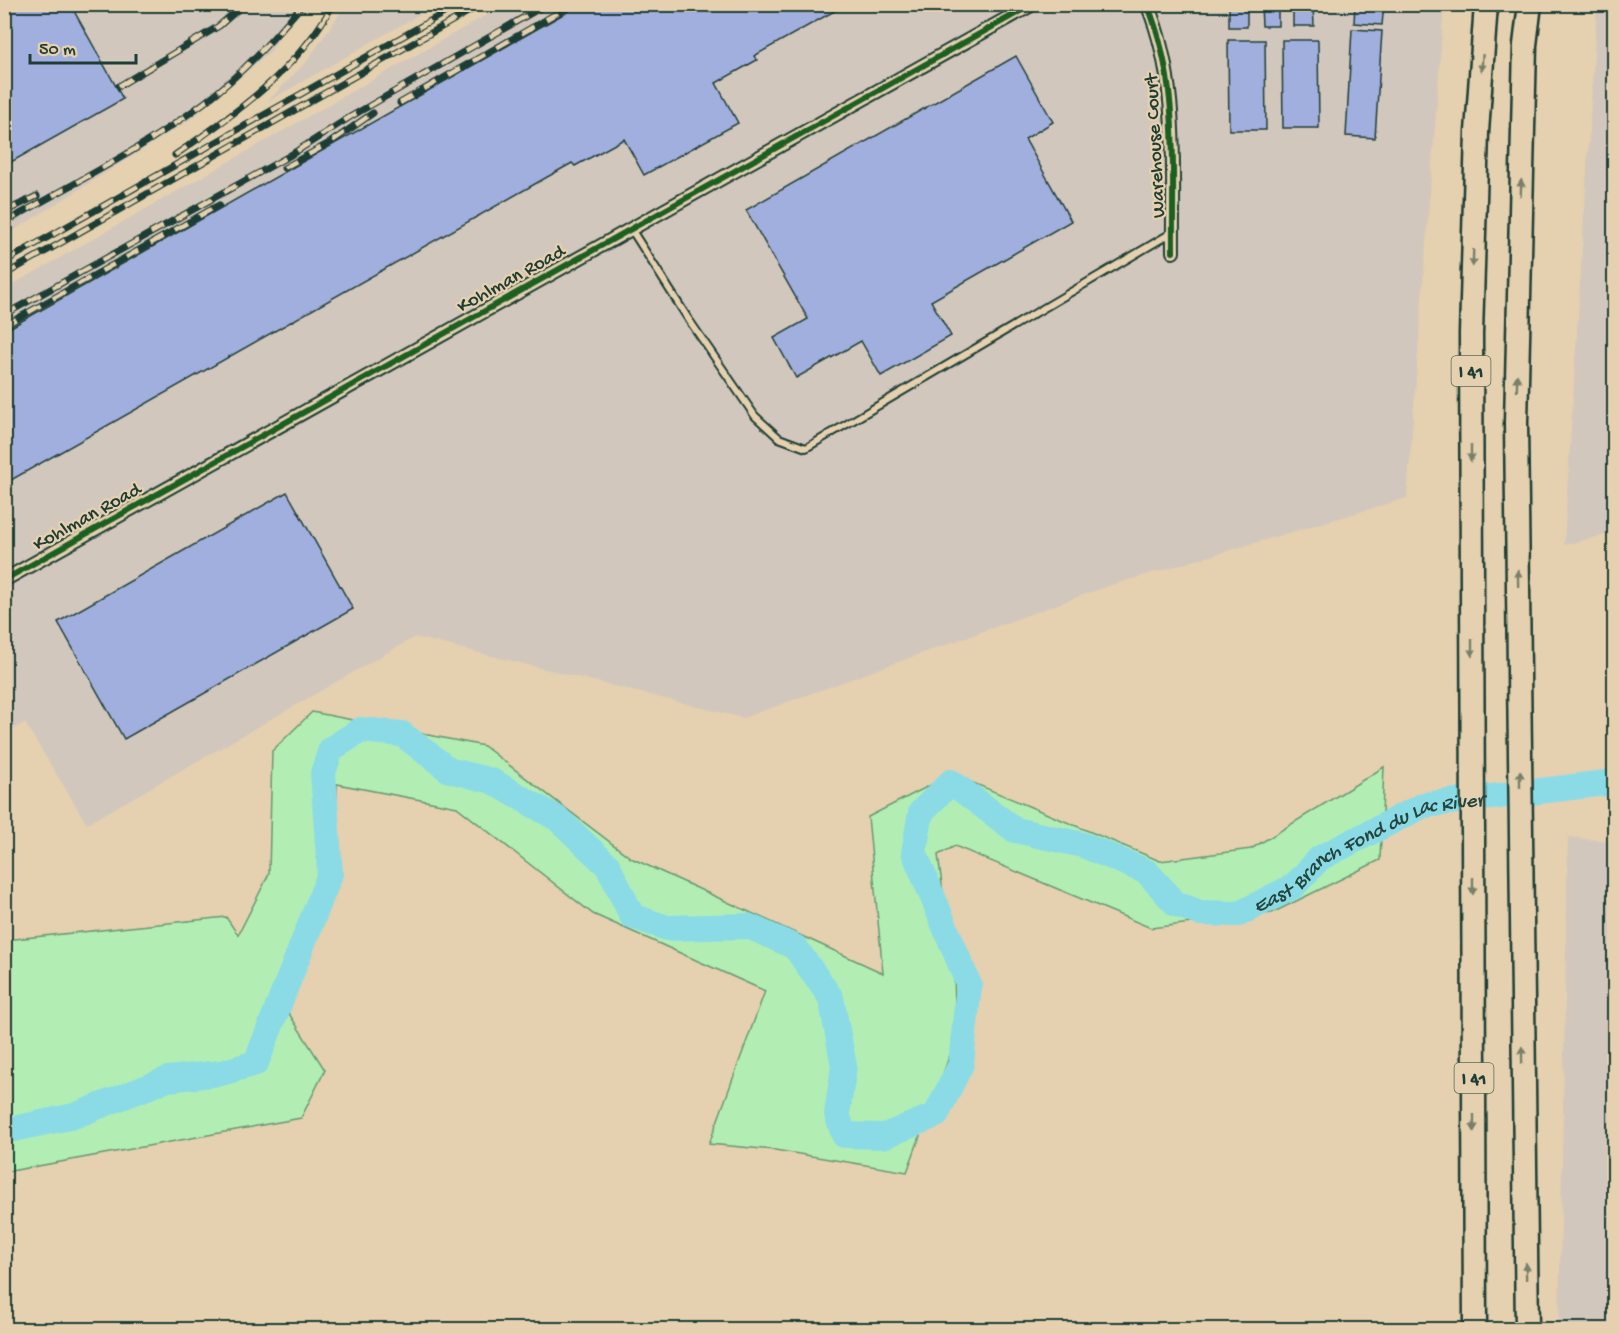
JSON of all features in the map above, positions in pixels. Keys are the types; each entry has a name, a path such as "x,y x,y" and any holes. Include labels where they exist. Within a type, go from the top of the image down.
{"highway":[{"name":"I 41","path":"1475,1329 1471,334 1477,132 1486,4"},
{"name":"I 41","path":"1527,1329 1517,412 1525,45 1530,4"}],"street":[{"name":"Kohlman Road","path":"4,580 1033,4"},
{"name":"Warehouse Court","path":"1147,4 1161,44 1169,83 1173,252"}],"lane":[{"path":"631,228 689,320 755,416 779,438 806,448 1173,232"}],"shaded area":[{"path":"5,5 299,5 271,51 188,121 5,236"},
{"path":"346,5 436,5 267,102 307,61"},
{"path":"504,5 1444,5 1407,498 1105,587 743,718 415,637 87,824 25,723 5,733 5,289"},
{"path":"1597,5 1614,5 1614,533 1564,545"},
{"path":"1568,837 1614,842 1614,1329 1559,1329"}],"green space":[{"path":"312,712 484,746 631,858 883,973 868,817 952,774 1160,861 1251,849 1384,767 1380,860 1272,913 1151,928 955,846 938,855 954,974 956,1038 907,1172 775,1150 709,1144 765,991 593,914 457,807 337,784 334,890 279,998 325,1070 301,1118 5,1172 5,940 226,917 238,935 269,874 272,751"}],"building":[{"path":"4,4 70,4 123,99 4,166"},
{"path":"581,4 847,4 754,56 757,60 716,83 738,123 644,175 624,139 575,166 572,163 4,484 4,331"},
{"path":"1229,4 1247,4 1247,27 1229,27"},
{"path":"1261,4 1278,4 1278,26 1262,26"},
{"path":"1293,4 1313,4 1314,26 1293,26"},
{"path":"1355,4 1384,4 1382,25 1354,23"},
{"path":"1352,29 1382,31 1375,138 1346,136"},
{"path":"1228,40 1265,40 1266,130 1229,130"},
{"path":"1282,40 1318,40 1319,128 1283,128"},
{"path":"1016,56 1053,122 1025,139 1071,221 931,301 951,336 881,376 861,341 796,378 774,338 808,319 746,210"},
{"path":"287,492 353,609 124,739 58,622"}],"waterway":[{"name":"East Branch Fond du Lac River","path":"4,1131 74,1116 168,1079 221,1073 256,1063 330,874 323,773 331,749 361,730 402,734 449,770 492,781 558,819 608,866 632,916 667,928 748,926 795,947 831,998 844,1066 837,1114 844,1135 884,1136 936,1115 961,1064 969,985 914,852 921,812 951,782 1015,830 1083,845 1147,872 1176,904 1200,913 1239,914 1294,886 1320,858 1424,805 1614,782"}],"railway":[{"path":"119,86 219,26 244,4"},
{"path":"4,223 132,151 205,102 244,68 303,4"},
{"path":"175,155 242,107 284,70 319,28 333,4"},
{"path":"4,262 460,4"},
{"path":"4,275 482,4"},
{"path":"4,315 289,156 350,117 547,4"},
{"path":"400,103 573,4"},
{"path":"284,168 331,142 373,113"},
{"path":"4,212 37,196"},
{"path":"4,326 219,205"}],"cycle path":[{"path":"4,580 1033,4"},
{"path":"1147,4 1158,34 1169,95 1173,158 1173,252"}]}
